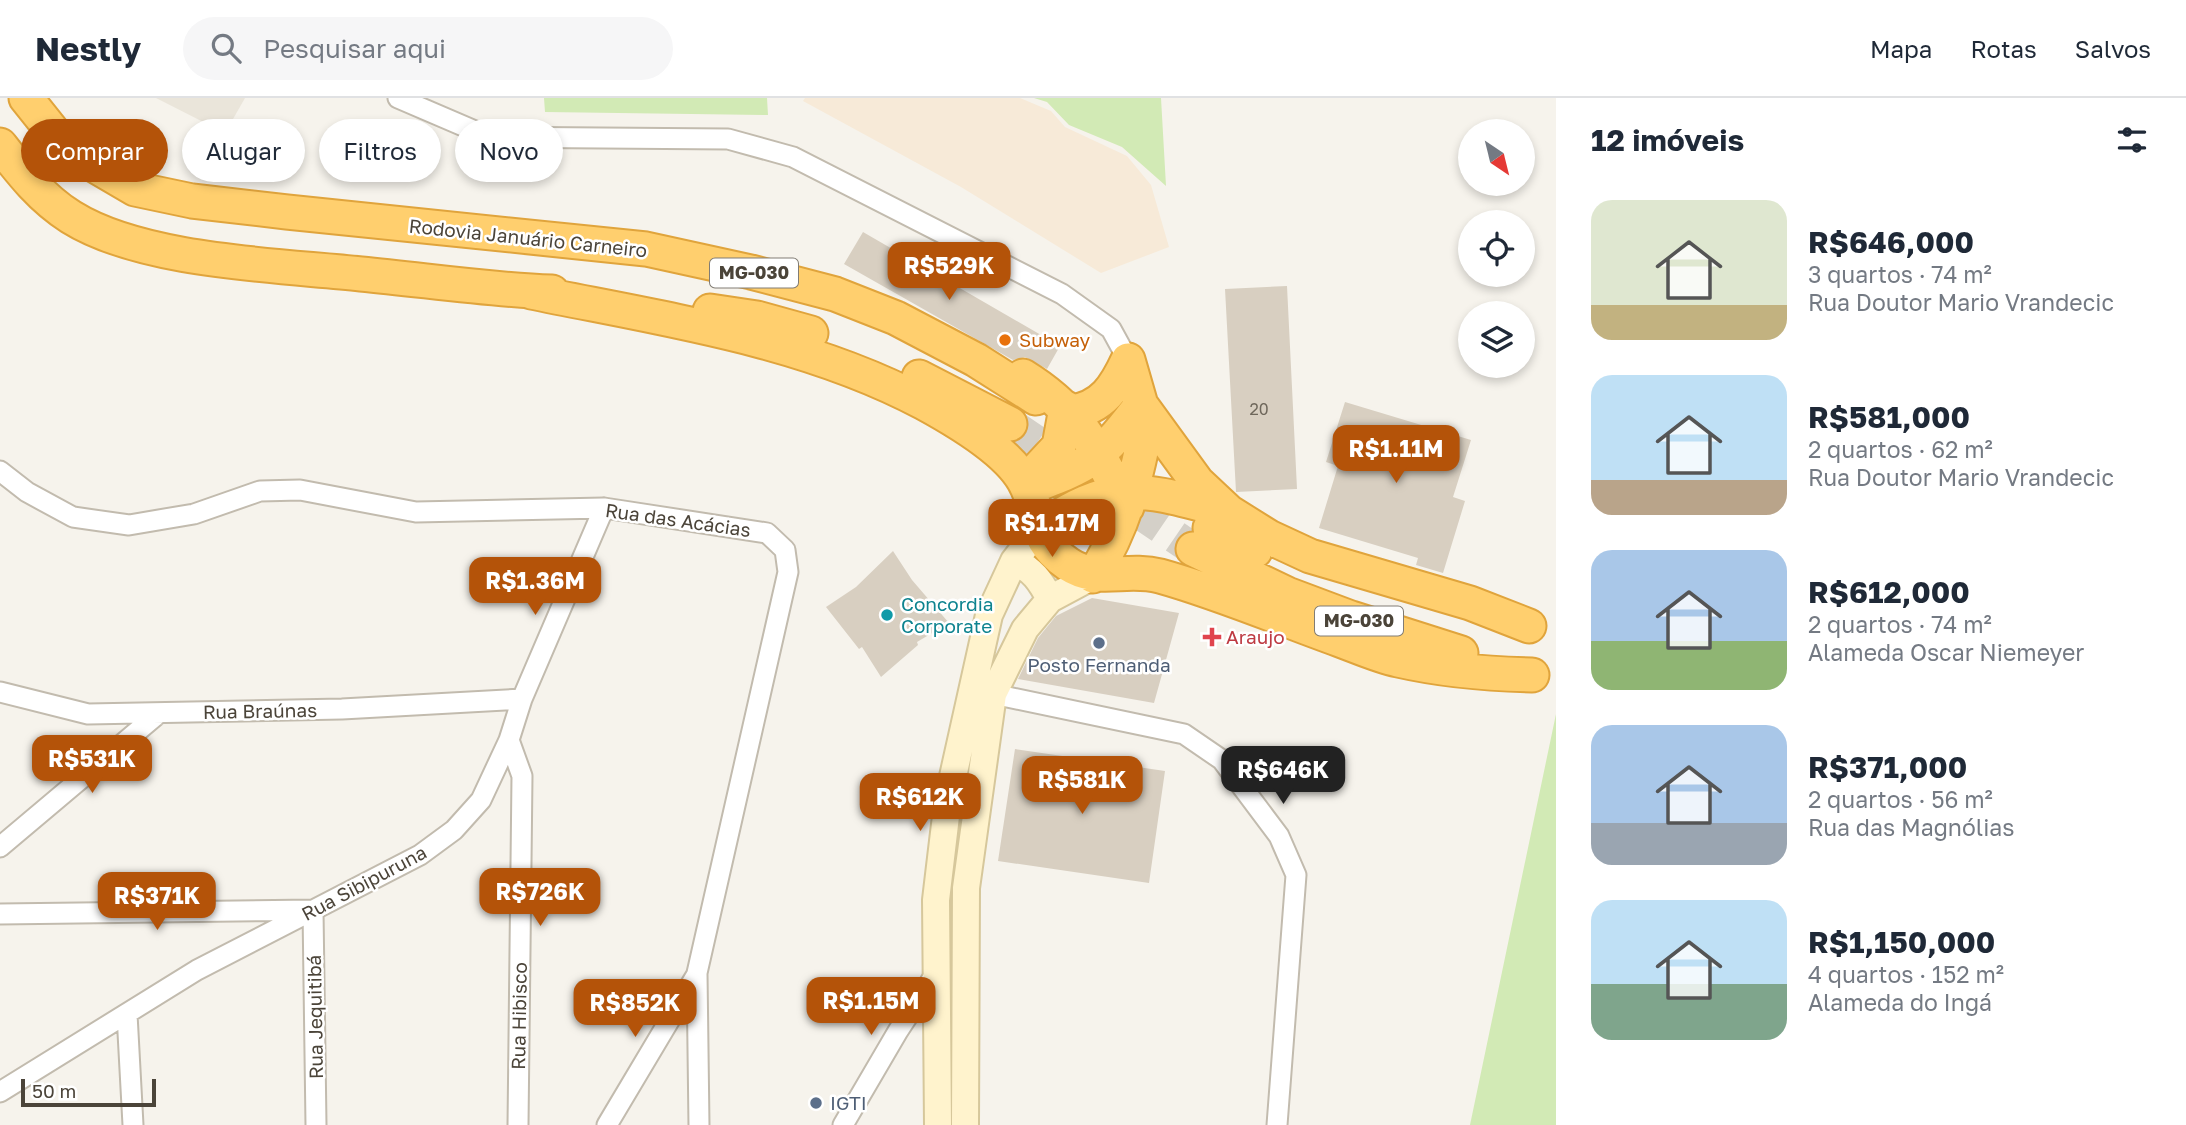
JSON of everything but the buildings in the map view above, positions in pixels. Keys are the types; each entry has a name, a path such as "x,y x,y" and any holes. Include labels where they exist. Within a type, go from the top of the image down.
{"highway":[{"name":"Rodovia Januário Carneiro","path":"26,98 58,138 94,165 135,189 206,202 646,250 835,295 896,317 1069,405"},
{"name":"MG-030","path":"0,145 44,197 72,218 109,234 155,247 197,255 531,292 593,294 757,318 843,341 1010,424"},
{"path":"531,292 674,321 837,363 928,405 984,442 1014,467 1028,488 1038,530 1048,545 1068,564 1093,576 1142,571 1397,660 1544,678"},
{"path":"1069,405 1116,385 1128,360"},
{"path":"1128,360 1144,411 1197,482 1211,529"},
{"path":"1069,405 1144,411"},
{"path":"1069,405 1126,496"},
{"path":"1028,488 1032,475 1059,446 1069,405"},
{"path":"1028,488 1070,474 1101,455 1144,411"},
{"path":"1093,576 1112,547 1144,411"},
{"path":"1038,530 1069,509 1126,496 1211,529 1269,537 1310,555 1470,603 1542,630"},
{"name":"MG-030","path":"1211,529 1287,594 1350,618 1544,678"}],"street":[{"path":"398,98 489,137 728,139 793,157 1062,294 1111,329 1128,360"},
{"name":"Rua das Acácias","path":"0,471 27,492 73,517 128,526 194,514 260,491 300,490 416,512 604,508 767,533 785,550 788,572 697,973 699,1125"},
{"name":"Rua Sibipuruna","path":"0,1092 197,970 420,855 454,830 481,800 509,740 522,699 604,508"},
{"path":"938,1125 936,901 948,799 989,615 1014,561 1038,530"},
{"path":"1014,561 1029,568 1041,581 1050,599"},
{"path":"965,1125 966,888 993,694 1025,629 1050,599 1093,576"},
{"name":"Rua Braúnas","path":"0,692 88,714 342,709 522,699"},
{"path":"993,694 1184,734 1222,760 1279,836 1296,876 1277,1125"},
{"path":"0,847 159,713"},
{"name":"Rua Hibisco","path":"509,740 522,776 518,1125"},
{"path":"0,914 313,910"},
{"name":"Rua Jequitibá","path":"313,910 317,1125"},
{"path":"607,1125 697,973"},
{"path":"843,1125 898,1031 936,973"},
{"path":"127,1014 133,1125"}],"shaded area":[{"path":"156,98 245,98 233,119 197,119"},
{"path":"805,98 1020,98 1051,111 1065,127 1127,156 1151,185 1169,247 1101,273 961,187 803,101"}],"green space":[{"path":"544,98 767,98 768,115 545,112"},
{"path":"1034,98 1161,98 1166,186 1122,147 1069,125 1047,102"},
{"path":"1556,714 1556,1125 1470,1125"}],"tunnel":[{"path":"1010,424 1193,549"}],"place":[{"name":"Subway","path":"1005,340"},
{"name":"Concordia Corporate","path":"887,615"},
{"name":"Araujo","path":"1212,637"},
{"name":"Posto Fernanda","path":"1099,643"},
{"name":"IGTI","path":"816,1103"}]}
